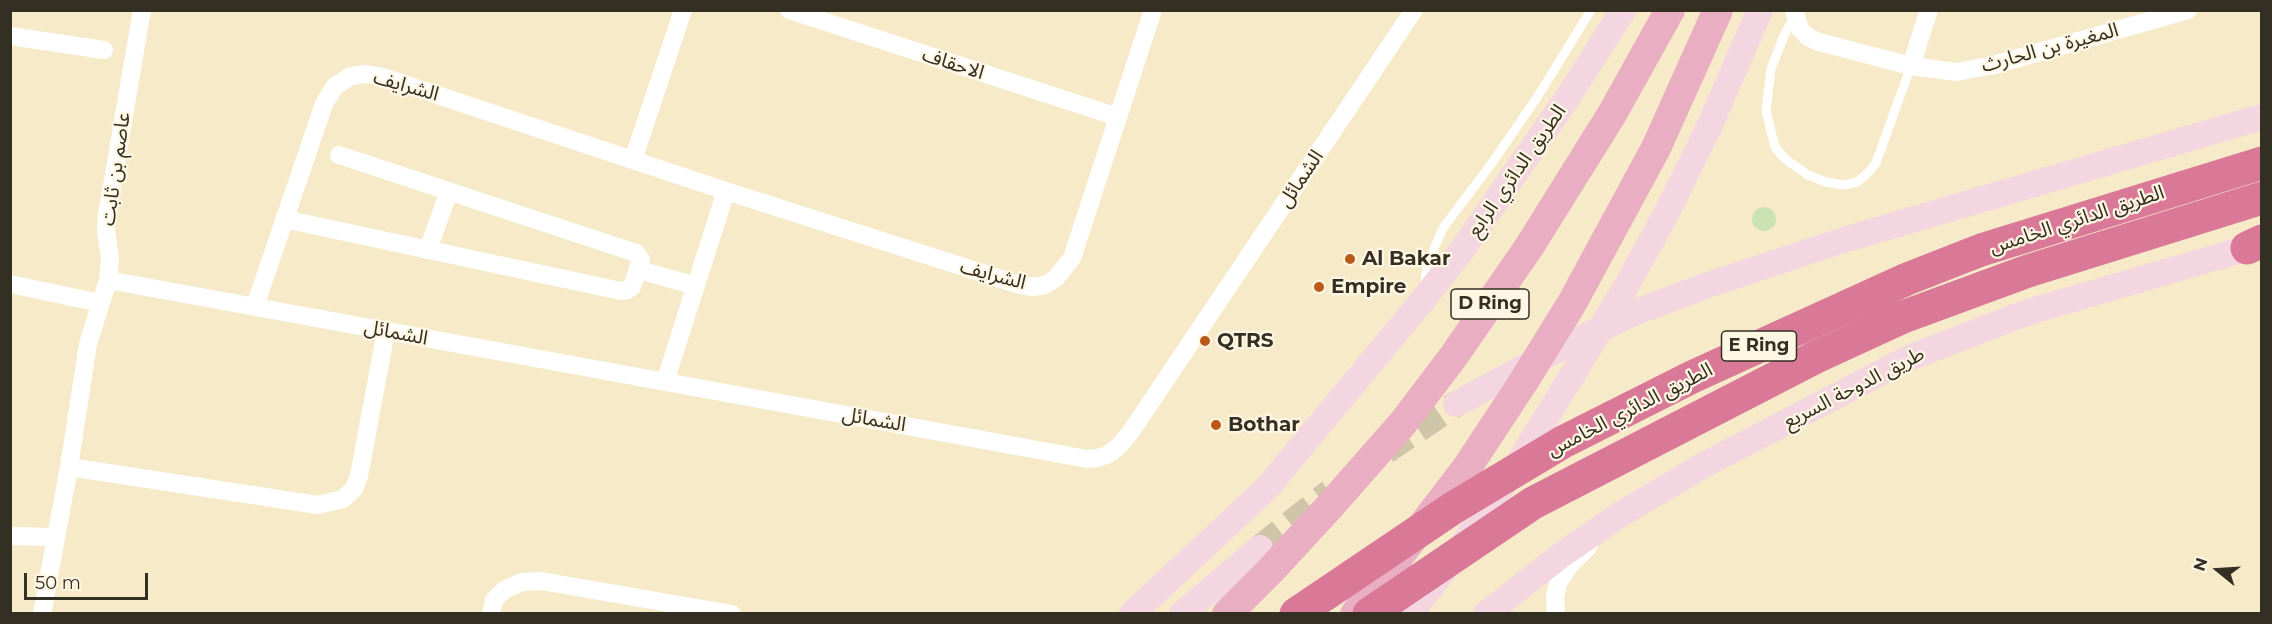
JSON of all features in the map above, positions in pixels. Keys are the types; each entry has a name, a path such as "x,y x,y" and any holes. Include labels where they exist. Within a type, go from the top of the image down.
{"highway":[{"name":"الطريق الدائري الخامس","path":"1296,614 1343,580 1473,496 1563,442 1692,377 1907,279 1982,250 2262,163"},
{"name":"الطريق الدائري الخامس","path":"1369,614 1533,503 1816,357 1903,317 2028,271 2262,198"}],"main road":[{"name":"D Ring","path":"1227,614 1330,506 1403,423 1453,357 1529,247 1600,133 1670,10"},
{"name":"D Ring","path":"1356,614 1468,466 1572,303 1660,138 1718,10"}],"street":[{"name":"عاصم بن ثابت","path":"42,614 69,467 88,344 108,279 110,259 106,230 107,215 142,10"},
{"path":"633,160 683,10"},
{"name":"الاحقاف","path":"789,10 1118,117"},
{"name":"الشرايف","path":"255,306 324,104 335,86 351,76 367,74 383,77 726,191 1020,285 1033,287 1045,285 1056,278 1072,258 1153,10"},
{"name":"الطريق الدائري الرابع","path":"1132,614 1267,488 1422,301 1462,250 1557,114 1623,10"},
{"path":"1410,614 1452,560 1516,467 1575,374 1665,216 1727,88 1760,10"},
{"path":"1911,66 1929,10"},
{"name":"المغيرة بن الحارث","path":"1794,14 1800,29 1808,37 1819,42 1911,66 1956,72 1994,65 2188,10"},
{"name":"الشمائل","path":"108,279 1087,459 1107,455 1118,447 1130,433 1407,12"},
{"path":"10,36 104,50"},
{"path":"1456,404 1545,356 1631,314 1708,285 1858,235 2262,117"},
{"path":"284,219 621,291 632,287 641,260 636,253 339,155"},
{"path":"428,250 449,191"},
{"path":"665,382 726,191"},
{"name":"طريق الدوحة السريع","path":"1486,614 1564,553 1621,514 1704,465 1899,364 1944,343 2028,312 2257,244"},
{"path":"639,270 696,286"},
{"path":"10,284 100,303"},
{"path":"69,467 318,505 343,499 354,489 359,476 386,331"},
{"path":"1556,614 1555,597 1558,583 1570,565 1621,514"},
{"path":"10,536 55,537"},
{"path":"1182,614 1260,548"},
{"path":"491,614 494,600 504,590 522,582 541,581 732,614"}],"lane":[{"path":"1422,301 1428,263 1443,228 1492,163 1538,96 1591,10"},
{"path":"1794,14 1771,69 1766,111 1775,147 1785,159 1808,175 1843,185 1857,182 1868,173 1876,163 1911,66"}],"green space":[{"path":"1764,207 1773,210 1776,219 1773,228 1764,231 1755,228 1752,219 1755,210"}],"tunnel":[{"path":"1386,451 1456,404"},
{"path":"1260,548 1330,492"}],"place":[{"name":"Al Bakar","path":"1350,259"},
{"name":"Empire","path":"1319,287"},
{"name":"QTRS","path":"1205,341"},
{"name":"Bothar","path":"1216,425"}]}
